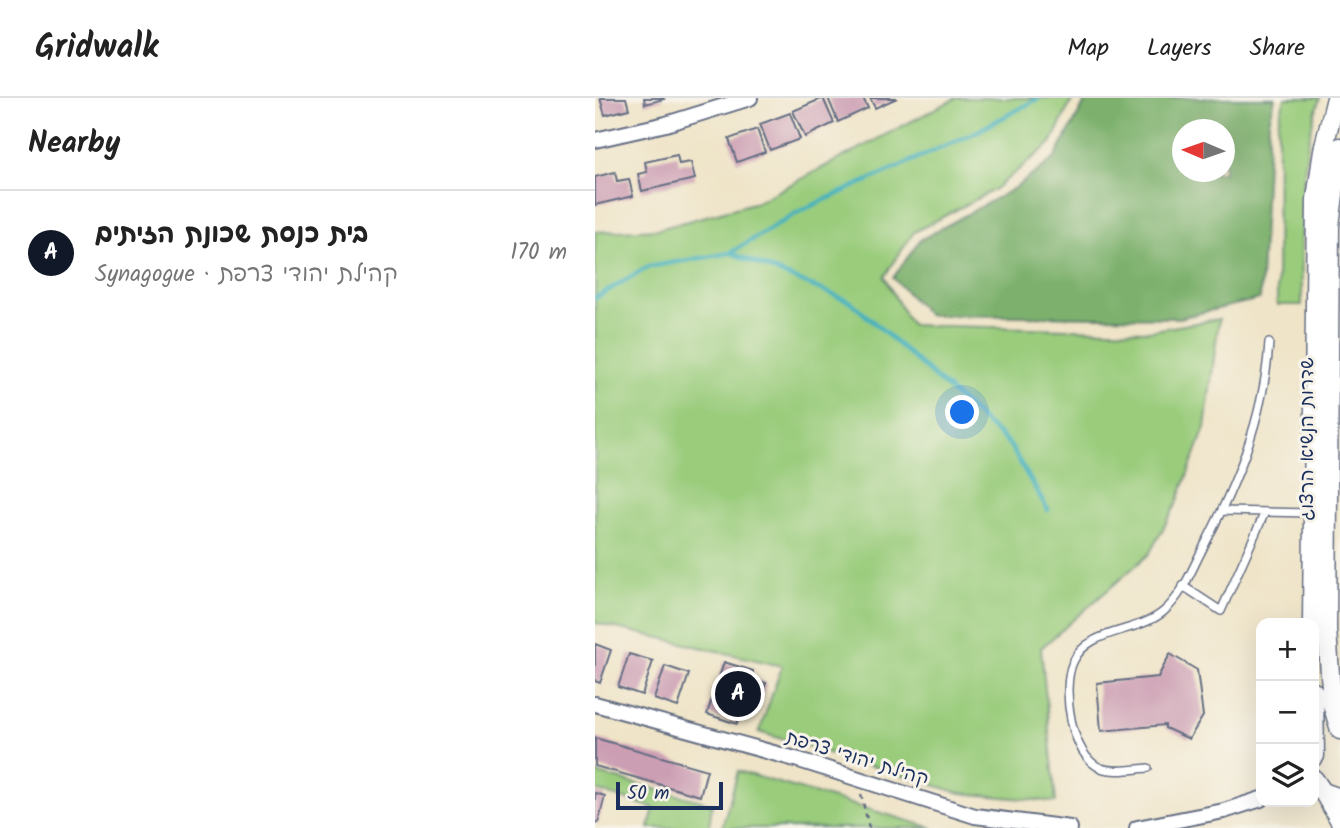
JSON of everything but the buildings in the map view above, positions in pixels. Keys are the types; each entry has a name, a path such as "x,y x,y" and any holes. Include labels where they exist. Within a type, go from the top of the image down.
{"street":[{"path":"595,140 666,124 750,98"},
{"name":"שדרות הנשיא הרצוג","path":"1311,618 1316,199 1323,150 1336,98"},
{"name":"שדרות הנשיא הרצוג","path":"1340,147 1331,226 1327,629 1332,704 1340,730"},
{"name":"קהילת יהודי צרפת","path":"595,704 858,778 975,816 1070,828"},
{"path":"1319,751 1325,744 1340,740"},
{"path":"1326,790 1340,821"},
{"path":"1137,828 1224,811 1256,801"}],"lane":[{"path":"1148,768 1101,769 1089,761 1080,749 1072,725 1069,677 1080,650 1092,640 1142,624 1162,613 1184,586 1222,511 1251,442 1267,377 1269,343"},
{"path":"1222,511 1312,513"},
{"path":"1184,586 1221,611 1265,512"}],"path":[{"path":"858,778 869,828"}],"green space":[{"path":"956,98 1073,98 1051,143 994,190 914,232 884,277 911,325 1149,331 1219,319 1205,428 1177,503 1149,554 1041,648 1056,802 960,793 759,732 782,666 595,623 595,232 659,229 757,202"},
{"path":"1087,98 1275,98 1269,122 1260,299 1179,318 928,315 893,278 920,240 1015,188 1055,158"},
{"path":"1285,98 1320,98 1307,148 1304,174 1302,305 1277,305 1278,122"},
{"path":"738,771 933,828 722,828"},
{"path":"595,773 712,804 709,828 649,828 654,808 595,790"}],"waterway":[{"path":"595,298 648,267 730,253 800,211 976,132 1039,98"},
{"path":"731,253 851,302 1009,444 1048,510"}],"place":[{"name":"בית כנסת שכונת הזיתים","path":"738,694"}]}
